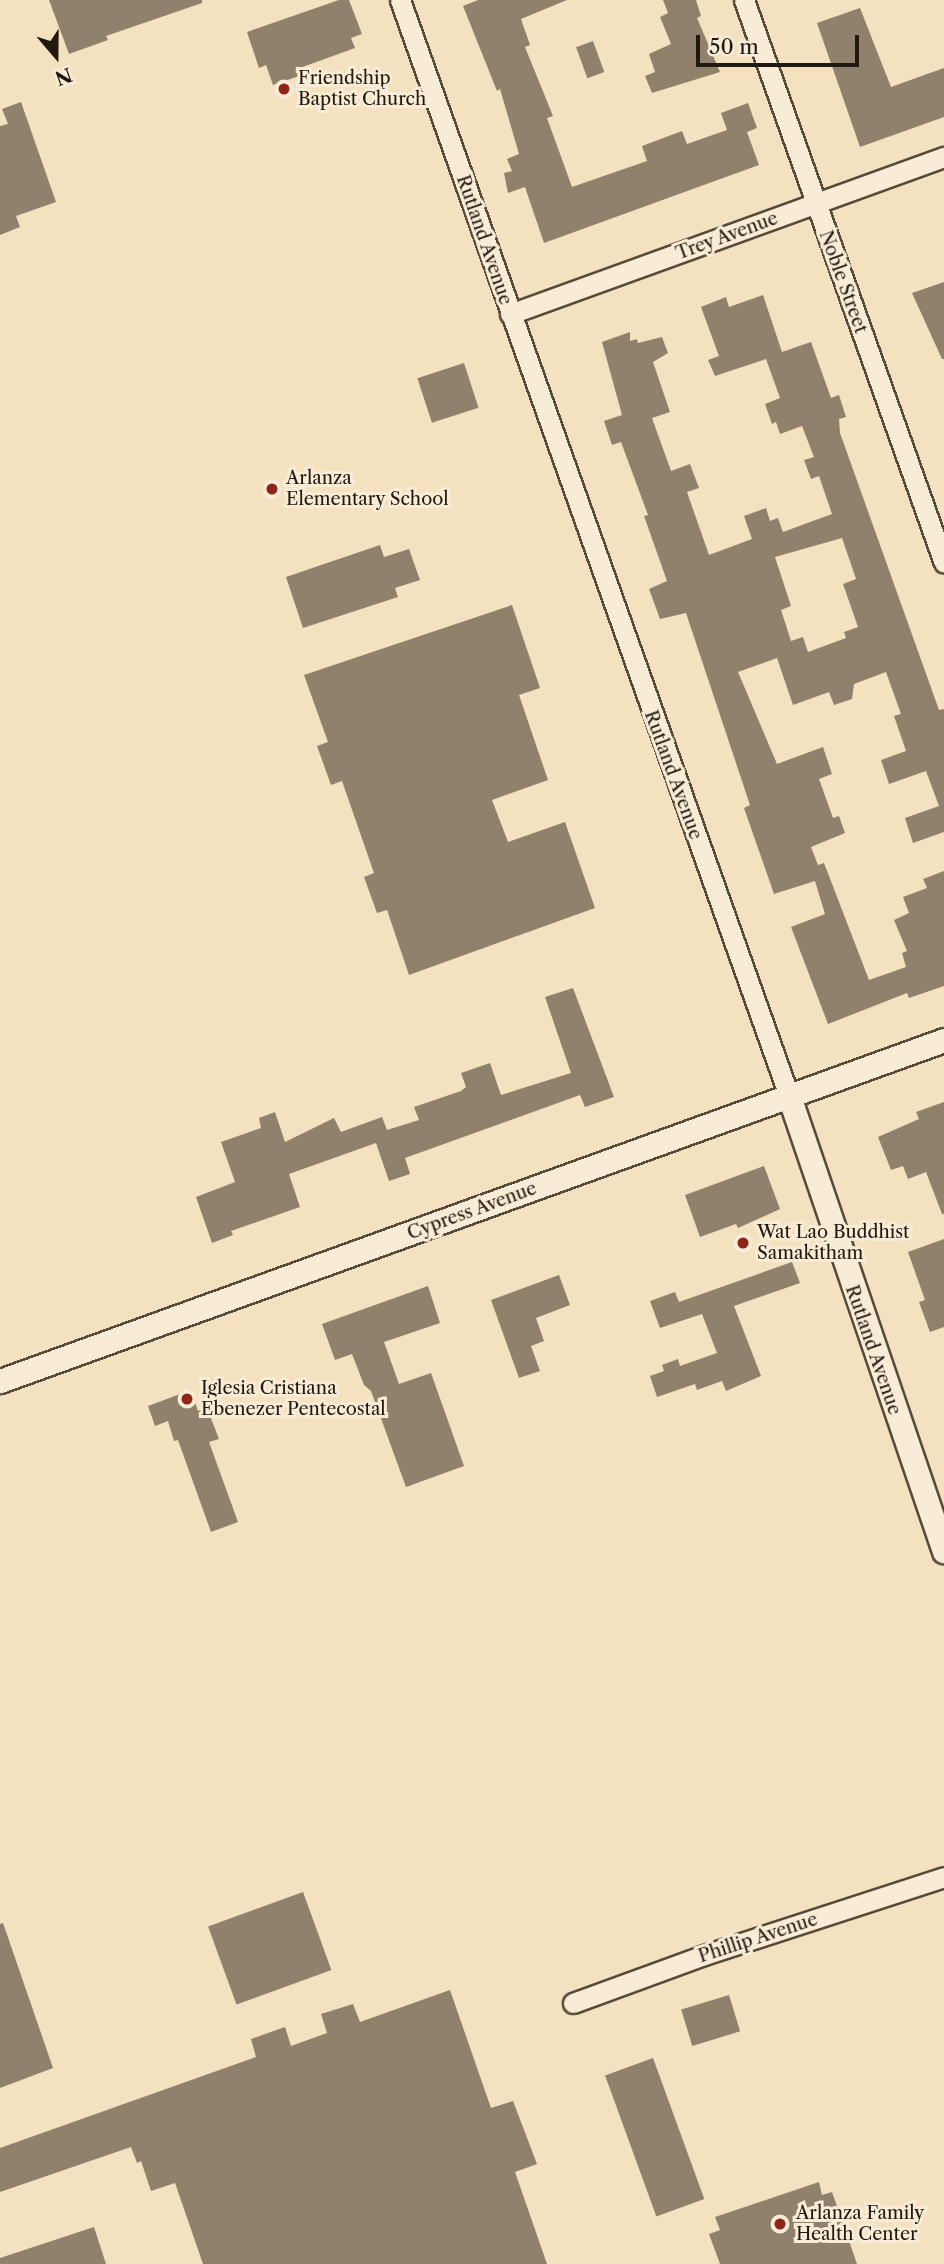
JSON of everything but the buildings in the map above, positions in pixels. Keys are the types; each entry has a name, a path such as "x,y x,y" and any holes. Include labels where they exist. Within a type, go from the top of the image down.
{"street":[{"name":"Rutland Avenue","path":"400,0 789,1096 944,1551"},
{"name":"Noble Street","path":"744,0 944,563"},
{"name":"Trey Avenue","path":"510,314 944,157"},
{"name":"Cypress Avenue","path":"0,1381 944,1040"},
{"name":"Phillip Avenue","path":"573,2003 704,1955 944,1877"}],"place":[{"name":"Friendship Baptist Church","path":"284,89"},
{"name":"Arlanza Elementary School","path":"272,489"},
{"name":"Wat Lao Buddhist Samakitham","path":"743,1243"},
{"name":"Iglesia Cristiana Ebenezer Pentecostal","path":"187,1399"},
{"name":"Arlanza Family Health Center","path":"780,2224"}]}
